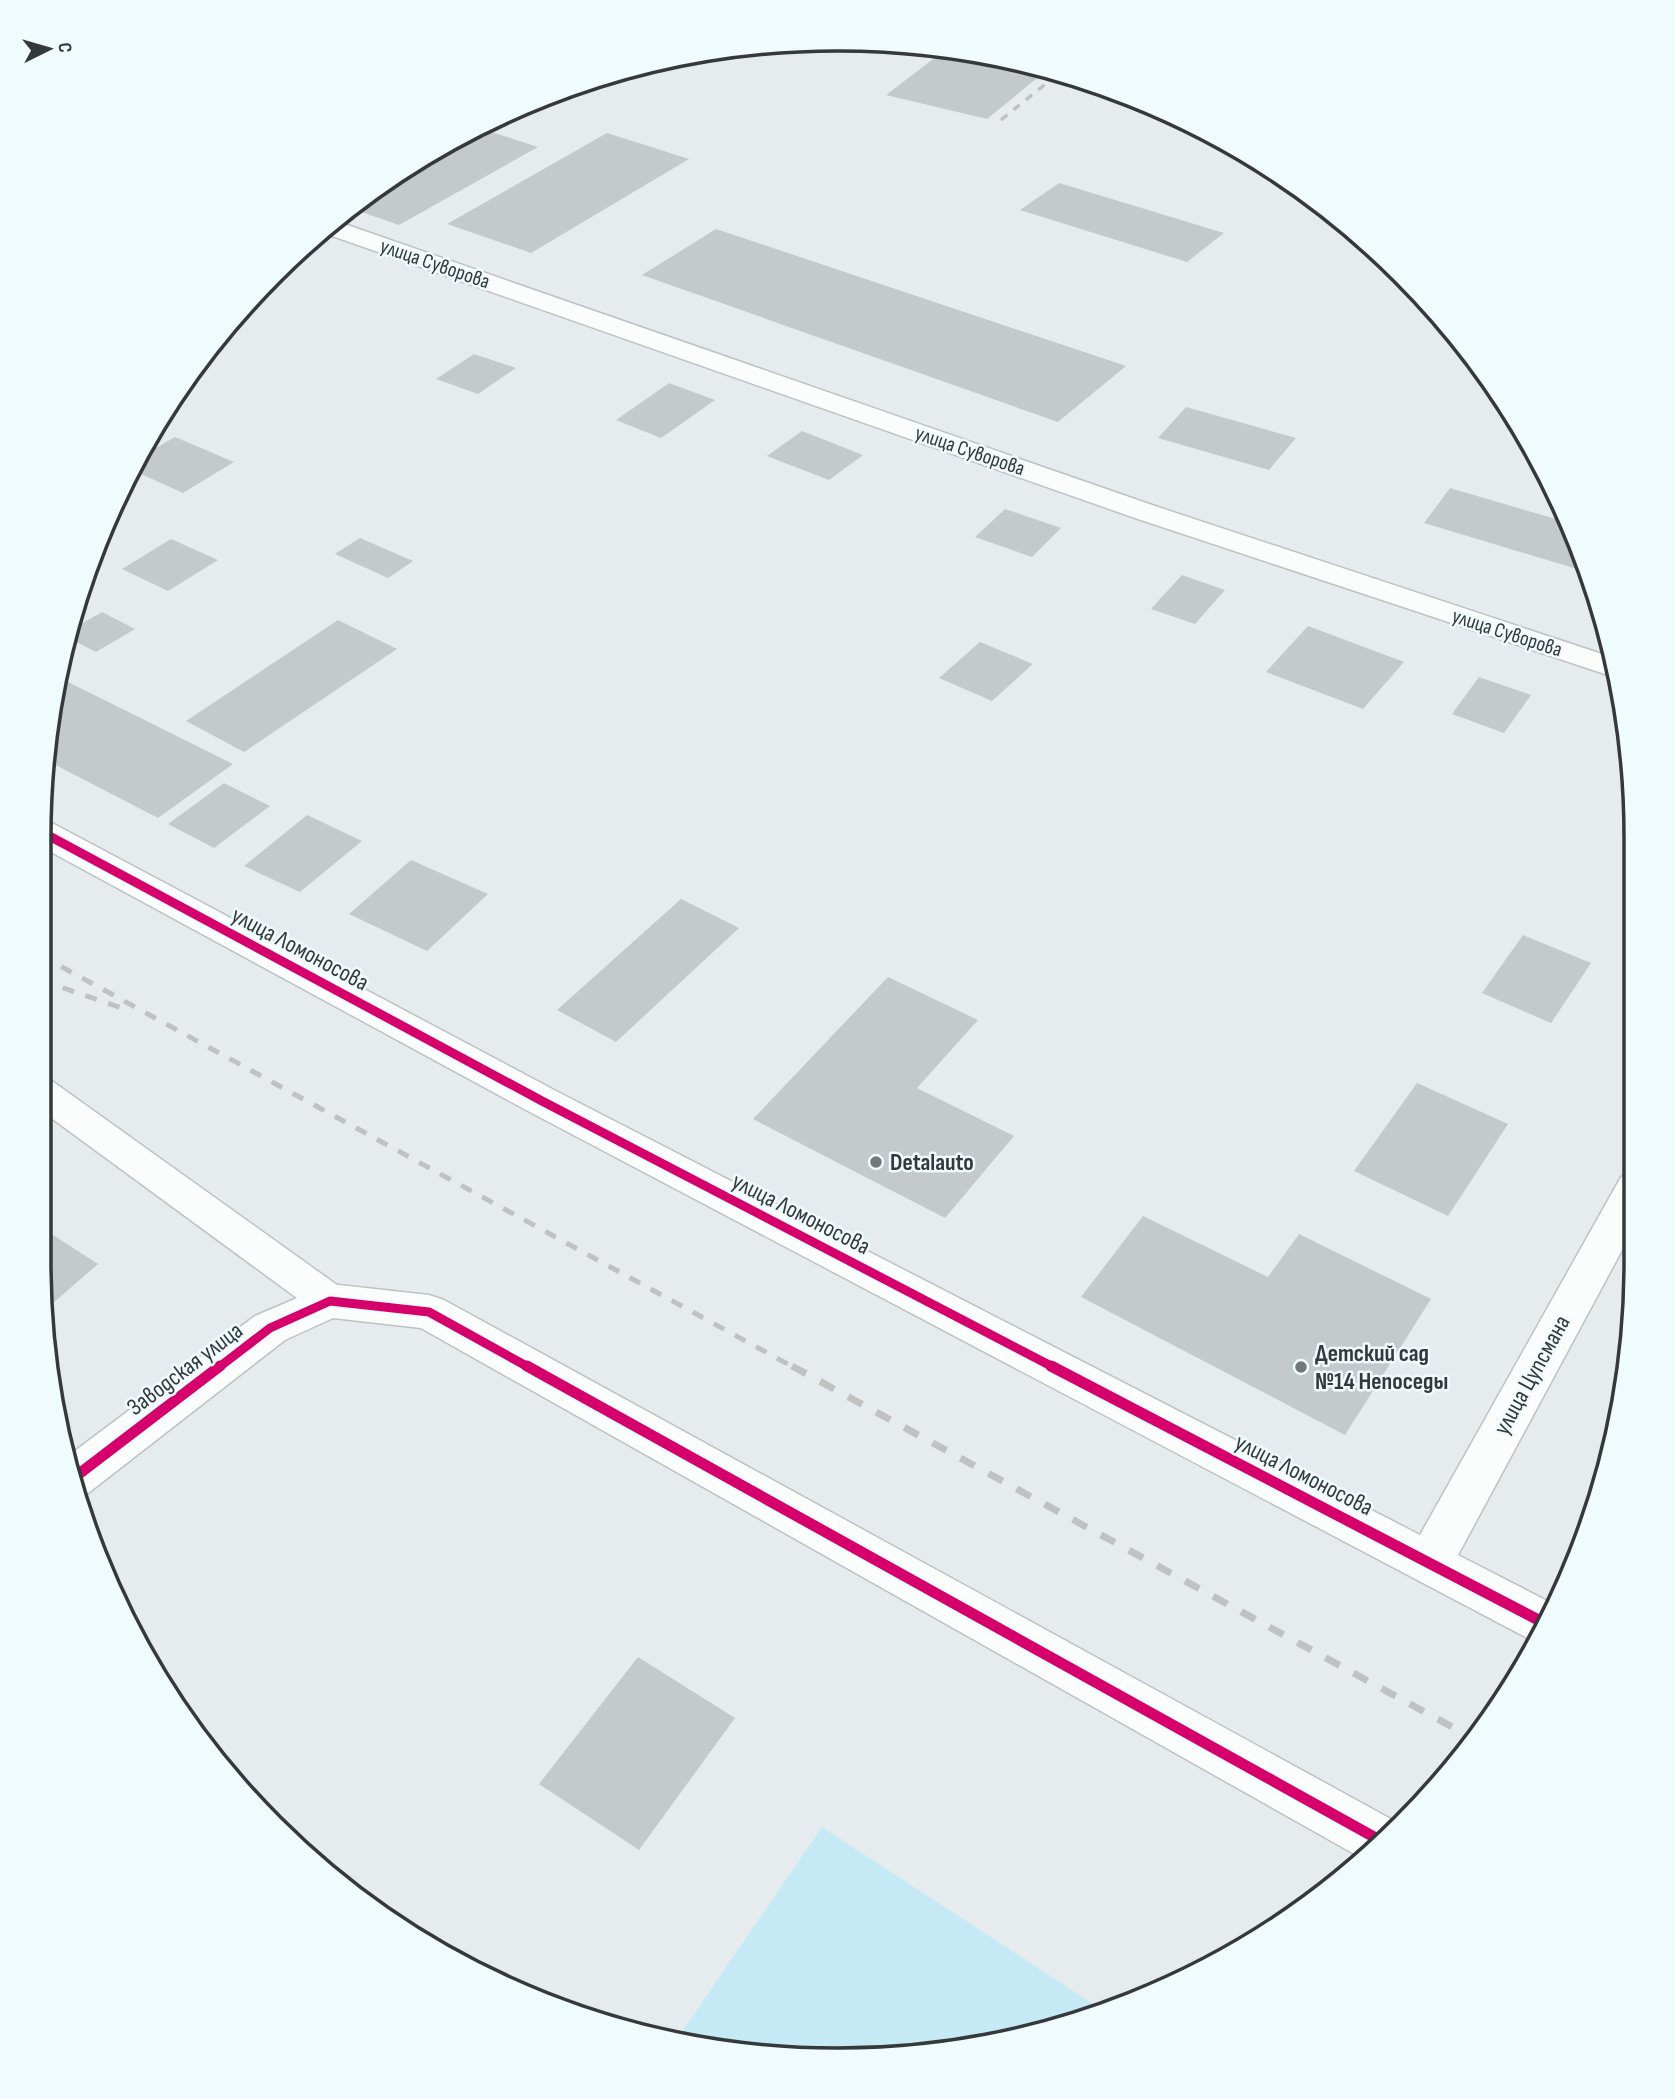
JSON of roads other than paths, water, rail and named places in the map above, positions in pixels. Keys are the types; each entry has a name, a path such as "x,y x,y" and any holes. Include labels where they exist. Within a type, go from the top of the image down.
{"street":[{"name":"улица Суворова","path":"338,230 1145,512 1604,665"},
{"name":"улица Ломоносова","path":"51,837 542,1101 1538,1619"},
{"name":"улица Цупсмана","path":"1430,1562 1624,1208"},
{"name":"Заводская улица","path":"80,1473 270,1328 330,1301"},
{"path":"330,1301 429,1312 1374,1837"}],"lane":[{"path":"51,1099 330,1301"}],"railway":[{"path":"1001,120 1050,81"},
{"path":"51,961 795,1368"},
{"path":"51,984 122,1008"},
{"path":"792,1366 1466,1735"}],"place":[{"name":"Detalauto","path":"876,1162"},
{"name":"Детский сад №14 Непоседы","path":"1301,1367"}]}
